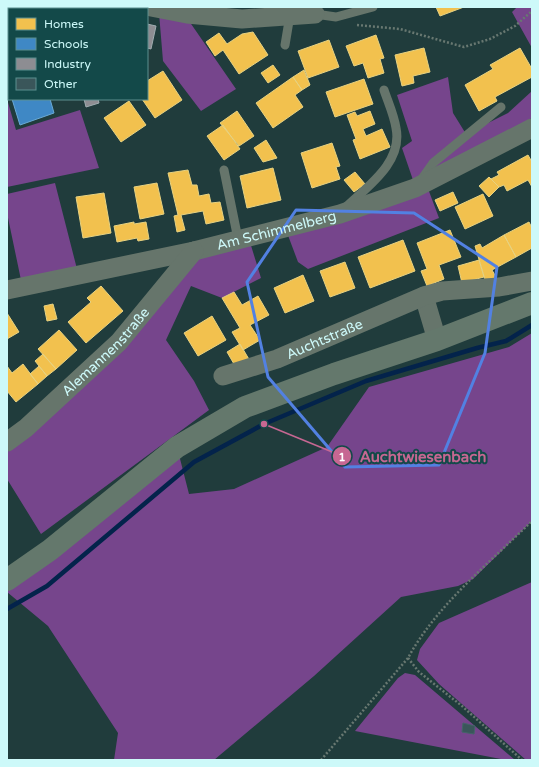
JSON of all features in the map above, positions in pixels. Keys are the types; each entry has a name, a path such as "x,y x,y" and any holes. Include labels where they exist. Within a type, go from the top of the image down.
{"street":[{"path":"151,7 187,14 242,19 314,14"},
{"name":"Am Schimmelberg","path":"7,290 194,251 340,214 415,188 532,128"},
{"name":"Alemannenstraße","path":"7,442 26,428 120,342 194,251"},
{"name":"Auchtstraße","path":"223,376 277,359 424,296 442,291 498,287 532,281"},
{"path":"424,296 437,340"},
{"path":"7,580 50,550 177,447 245,407 334,374 437,340 532,303"}],"lane":[{"path":"314,14 336,17 373,7"},
{"path":"285,45 290,16"},
{"path":"340,214 385,168 394,156 397,141 396,127 384,90"},
{"path":"415,188 434,163 501,107"},
{"path":"224,170 238,239"}],"path":[{"path":"354,24 400,29 464,47 490,39 515,26 532,11"},
{"path":"321,760 408,658 418,640 439,615 532,521"},
{"path":"408,658 419,672 462,706 522,760"}],"highlighted area":[{"path":"296,210 414,213 497,267 485,353 439,465 345,467 268,377 247,282"}],"shaded area":[{"path":"517,7 532,7 532,48 512,12"},
{"path":"159,13 187,18 236,89 201,111 163,61"},
{"path":"448,77 453,113 466,134 508,113 532,91 532,118 496,140 413,180 402,148 412,141 397,95"},
{"path":"7,99 16,130 80,110 99,168 7,187"},
{"path":"55,183 77,269 21,280 7,213 7,194"},
{"path":"427,186 439,218 308,269 298,262 286,230"},
{"path":"249,239 261,278 222,298 191,286 166,340 194,381 209,410 41,534 7,479 7,450 197,253"},
{"path":"532,333 532,521 473,579 458,586 401,597 314,676 214,760 114,760 118,733 48,626 7,592 7,580 177,447 189,494 234,489 327,447 369,387 509,347"},
{"path":"532,582 532,760 526,760 439,684 417,660 420,649 439,623"},
{"path":"405,673 415,675 515,760 506,760 355,731 398,678"}],"building: Homes":[{"path":"436,7 464,7 440,16"},
{"path":"253,32 268,55 239,74 223,50 215,56 206,42 219,33 227,44 242,34"},
{"path":"376,35 384,58 380,59 384,73 368,78 363,63 354,66 346,46"},
{"path":"329,40 339,67 308,78 298,51"},
{"path":"424,48 430,72 413,76 414,83 402,86 395,55"},
{"path":"520,48 532,69 532,77 495,97 497,101 479,111 465,85 493,69 490,65"},
{"path":"273,65 280,75 268,83 261,73"},
{"path":"304,70 310,85 302,90 293,77"},
{"path":"163,71 182,100 155,118 143,100 148,100 148,80"},
{"path":"293,77 302,90 295,95 303,107 273,128 256,103"},
{"path":"364,79 373,104 335,117 326,92"},
{"path":"129,101 146,125 121,142 104,118"},
{"path":"237,111 254,136 239,146 220,123"},
{"path":"370,111 375,124 363,129 366,136 382,129 390,147 360,159 353,140 356,139 347,115 355,112 357,116"},
{"path":"223,125 240,149 224,160 207,136"},
{"path":"266,140 277,158 263,162 254,148"},
{"path":"332,143 340,166 336,167 340,179 312,188 301,153"},
{"path":"528,155 532,162 532,187 528,180 507,191 504,185 499,187 491,179 499,175 497,172"},
{"path":"273,168 281,200 247,208 240,176"},
{"path":"188,170 192,185 197,185 199,196 209,194 211,203 220,202 224,220 206,224 203,211 181,215 185,230 177,232 174,216 178,215 168,173"},
{"path":"355,172 365,184 354,192 344,180"},
{"path":"489,177 499,187 489,197 479,186"},
{"path":"157,183 164,214 140,219 134,187"},
{"path":"453,192 458,203 440,211 435,200"},
{"path":"104,193 111,233 83,238 76,197"},
{"path":"483,194 493,216 465,229 455,207"},
{"path":"134,222 134,224 146,222 149,239 138,241 137,238 117,242 114,226"},
{"path":"529,222 532,228 532,248 516,257 504,235"},
{"path":"450,230 461,257 439,265 444,279 427,286 421,271 427,269 417,243"},
{"path":"504,235 516,257 492,270 496,277 486,283 475,246 480,244 482,248"},
{"path":"403,240 415,271 370,288 358,257"},
{"path":"479,260 484,277 462,283 458,266"},
{"path":"345,262 355,288 330,297 320,271"},
{"path":"303,275 314,301 285,313 274,288"},
{"path":"101,286 123,311 86,343 68,322 91,302 87,298"},
{"path":"234,292 242,305 258,296 269,315 250,325 260,340 243,350 232,332 240,328 222,298"},
{"path":"53,304 57,319 47,321 44,306"},
{"path":"7,313 19,332 7,339"},
{"path":"212,316 226,340 198,356 184,333"},
{"path":"59,330 77,350 56,369 38,349"},
{"path":"240,344 250,361 234,364 227,352"},
{"path":"43,354 56,369 47,376 35,361"},
{"path":"23,364 38,384 16,402 7,391 7,366 12,373"},
{"path":"39,366 47,376 38,384 30,374"}],"building: Schools":[{"path":"7,7 13,8 8,8 7,100"},
{"path":"12,100 50,100 54,113 20,125"}],"building: Industry":[{"path":"148,24 156,26 151,49 148,48"},
{"path":"84,100 98,100 99,103 86,107"}],"building: Other":[{"path":"463,723 475,726 474,734 462,732"}],"waterway":[{"path":"7,609 47,586 194,462 264,424 366,381 477,348 506,341 532,325"}],"place":[{"name":"Auchtwiesenbach","path":"264,424"}]}
